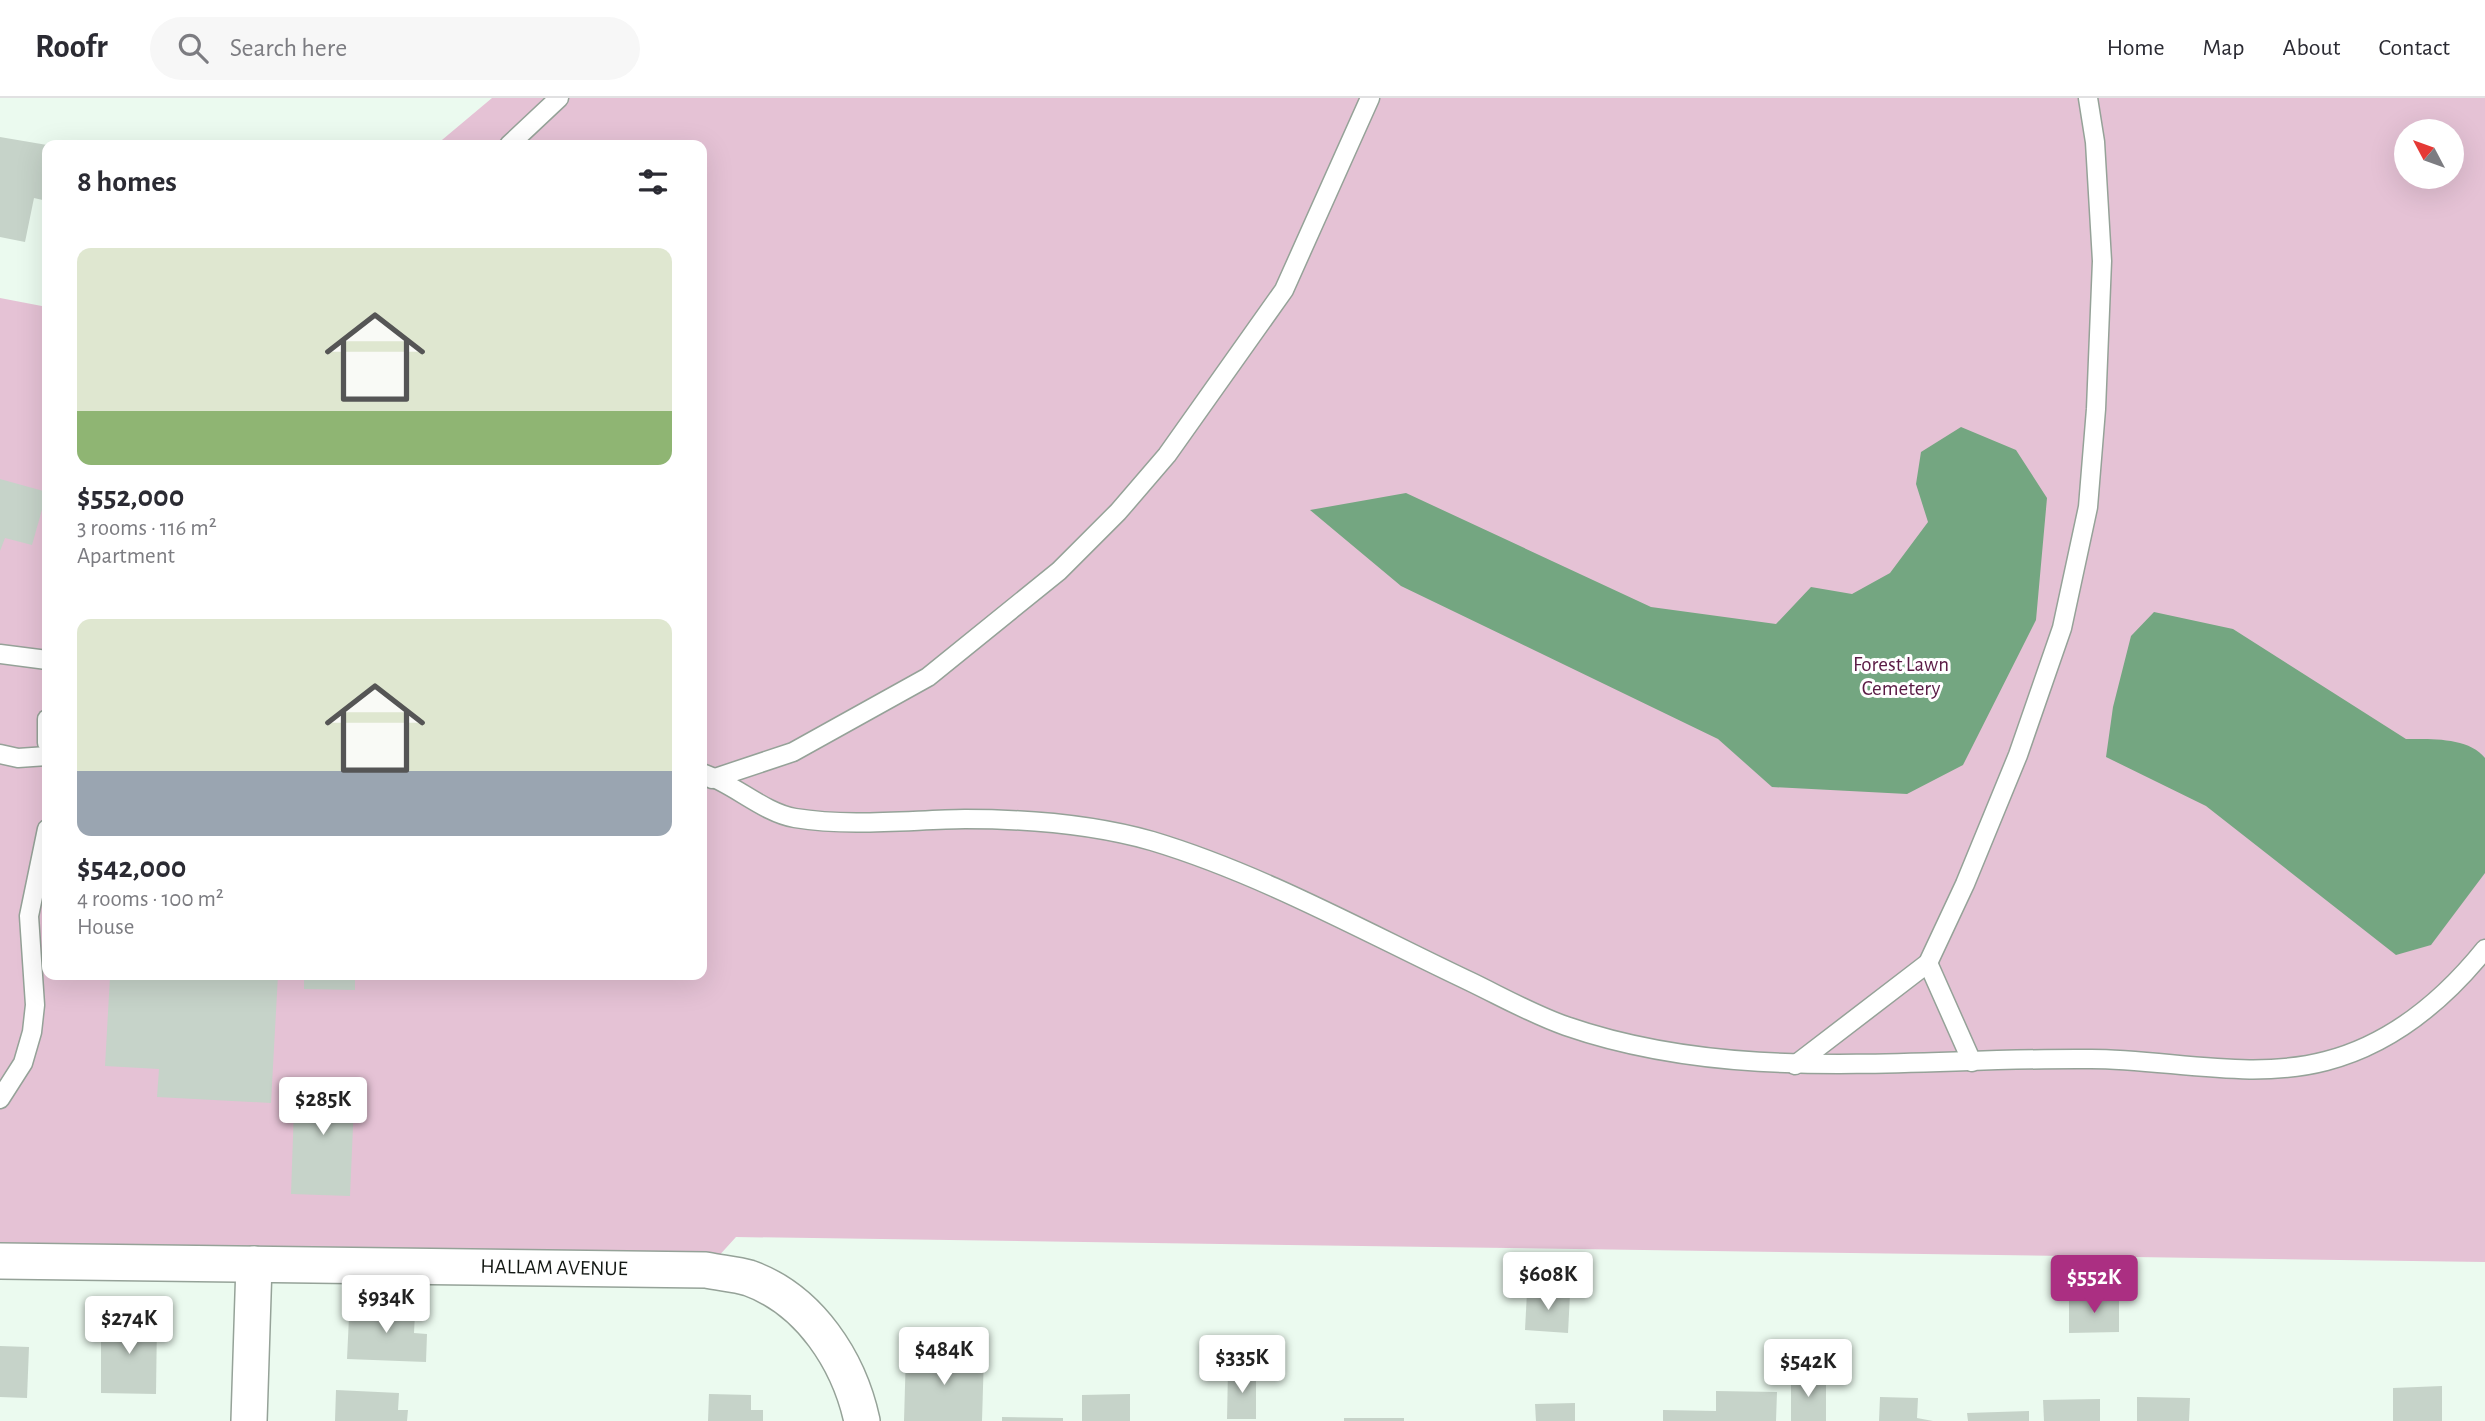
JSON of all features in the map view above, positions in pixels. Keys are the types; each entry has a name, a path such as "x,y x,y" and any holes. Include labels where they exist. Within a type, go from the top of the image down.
{"street":[{"name":"HALLAM AVENUE","path":"0,1261 706,1270 749,1279 782,1297 813,1323 838,1356 855,1391 862,1421"},
{"path":"249,1421 254,1264"}],"lane":[{"path":"514,140 559,98"},
{"path":"1795,1065 1928,963 1965,884 2018,755 2062,628 2088,507 2096,409 2102,261 2095,142 2088,98"},
{"path":"707,779 720,779 793,752 928,677 1059,571 1118,512 1167,455 1284,290 1367,100"},
{"path":"0,654 42,659"},
{"path":"0,754 18,758 42,757"},
{"path":"707,775 720,779 787,817 831,823 971,819 1095,827 1155,842 1259,882 1563,1025 1641,1047 1715,1059 1795,1065 2093,1059 2278,1070 2328,1061 2376,1043 2432,1008 2485,949"},
{"path":"0,1099 23,1063 32,1032 35,1005 29,916 42,853"},
{"path":"1928,963 1972,1062"}],"green space":[{"name":"Forest Lawn Cemetery","path":"492,98 2485,98 2485,1262 736,1237 706,1270 0,1261 0,298 42,306 42,980 707,980 707,140 442,140"}],"shaded area":[{"path":"1961,427 2016,450 2047,498 2036,620 1963,765 1907,794 1772,787 1718,739 1401,586 1310,510 1406,493 1651,607 1776,624 1811,587 1852,594 1890,573 1928,522 1916,484 1921,452"},
{"path":"2154,612 2233,629 2406,739 2437,739 2459,743 2478,751 2485,758 2485,873 2431,945 2396,955 2206,806 2106,757 2113,707 2131,636"}],"building":[{"path":"0,137 42,144 42,200 34,198 25,242 0,237"},
{"path":"0,479 42,491 42,510 32,545 5,538 0,551"},
{"path":"110,980 278,980 271,1103 157,1097 159,1069 105,1066"},
{"path":"304,980 355,980 355,990 304,989"},
{"path":"295,1079 355,1081 350,1196 291,1194"},
{"path":"1527,1292 1570,1294 1568,1333 1525,1330"},
{"path":"2119,1297 2119,1332 2069,1333 2069,1298"},
{"path":"368,1300 396,1301 396,1312 415,1313 414,1333 427,1334 426,1362 347,1359 349,1317 367,1318"},
{"path":"101,1319 157,1319 156,1394 101,1393"},
{"path":"0,1346 29,1347 27,1398 0,1397"},
{"path":"906,1352 984,1354 982,1421 904,1421"},
{"path":"1228,1370 1256,1370 1256,1419 1227,1419"},
{"path":"1791,1377 1826,1377 1826,1421 1791,1421"},
{"path":"2442,1386 2442,1421 2393,1421 2393,1388"},
{"path":"336,1390 399,1393 398,1410 408,1410 407,1421 335,1421"},
{"path":"1716,1391 1777,1392 1776,1421 1663,1421 1663,1410 1716,1411"},
{"path":"709,1394 751,1395 751,1410 763,1410 763,1421 708,1421"},
{"path":"1130,1394 1130,1421 1082,1421 1082,1395"},
{"path":"1880,1397 1918,1398 1917,1418 1933,1421 1879,1421"},
{"path":"2137,1397 2190,1398 2189,1421 2137,1421"},
{"path":"2100,1399 2100,1421 2044,1421 2043,1400"},
{"path":"1575,1403 1575,1421 1536,1421 1535,1404"},
{"path":"2029,1411 2029,1421 1968,1421 1967,1413"},
{"path":"1002,1417 1063,1418 1063,1421 1002,1421"},
{"path":"1344,1418 1404,1418 1404,1421 1344,1421"}]}
